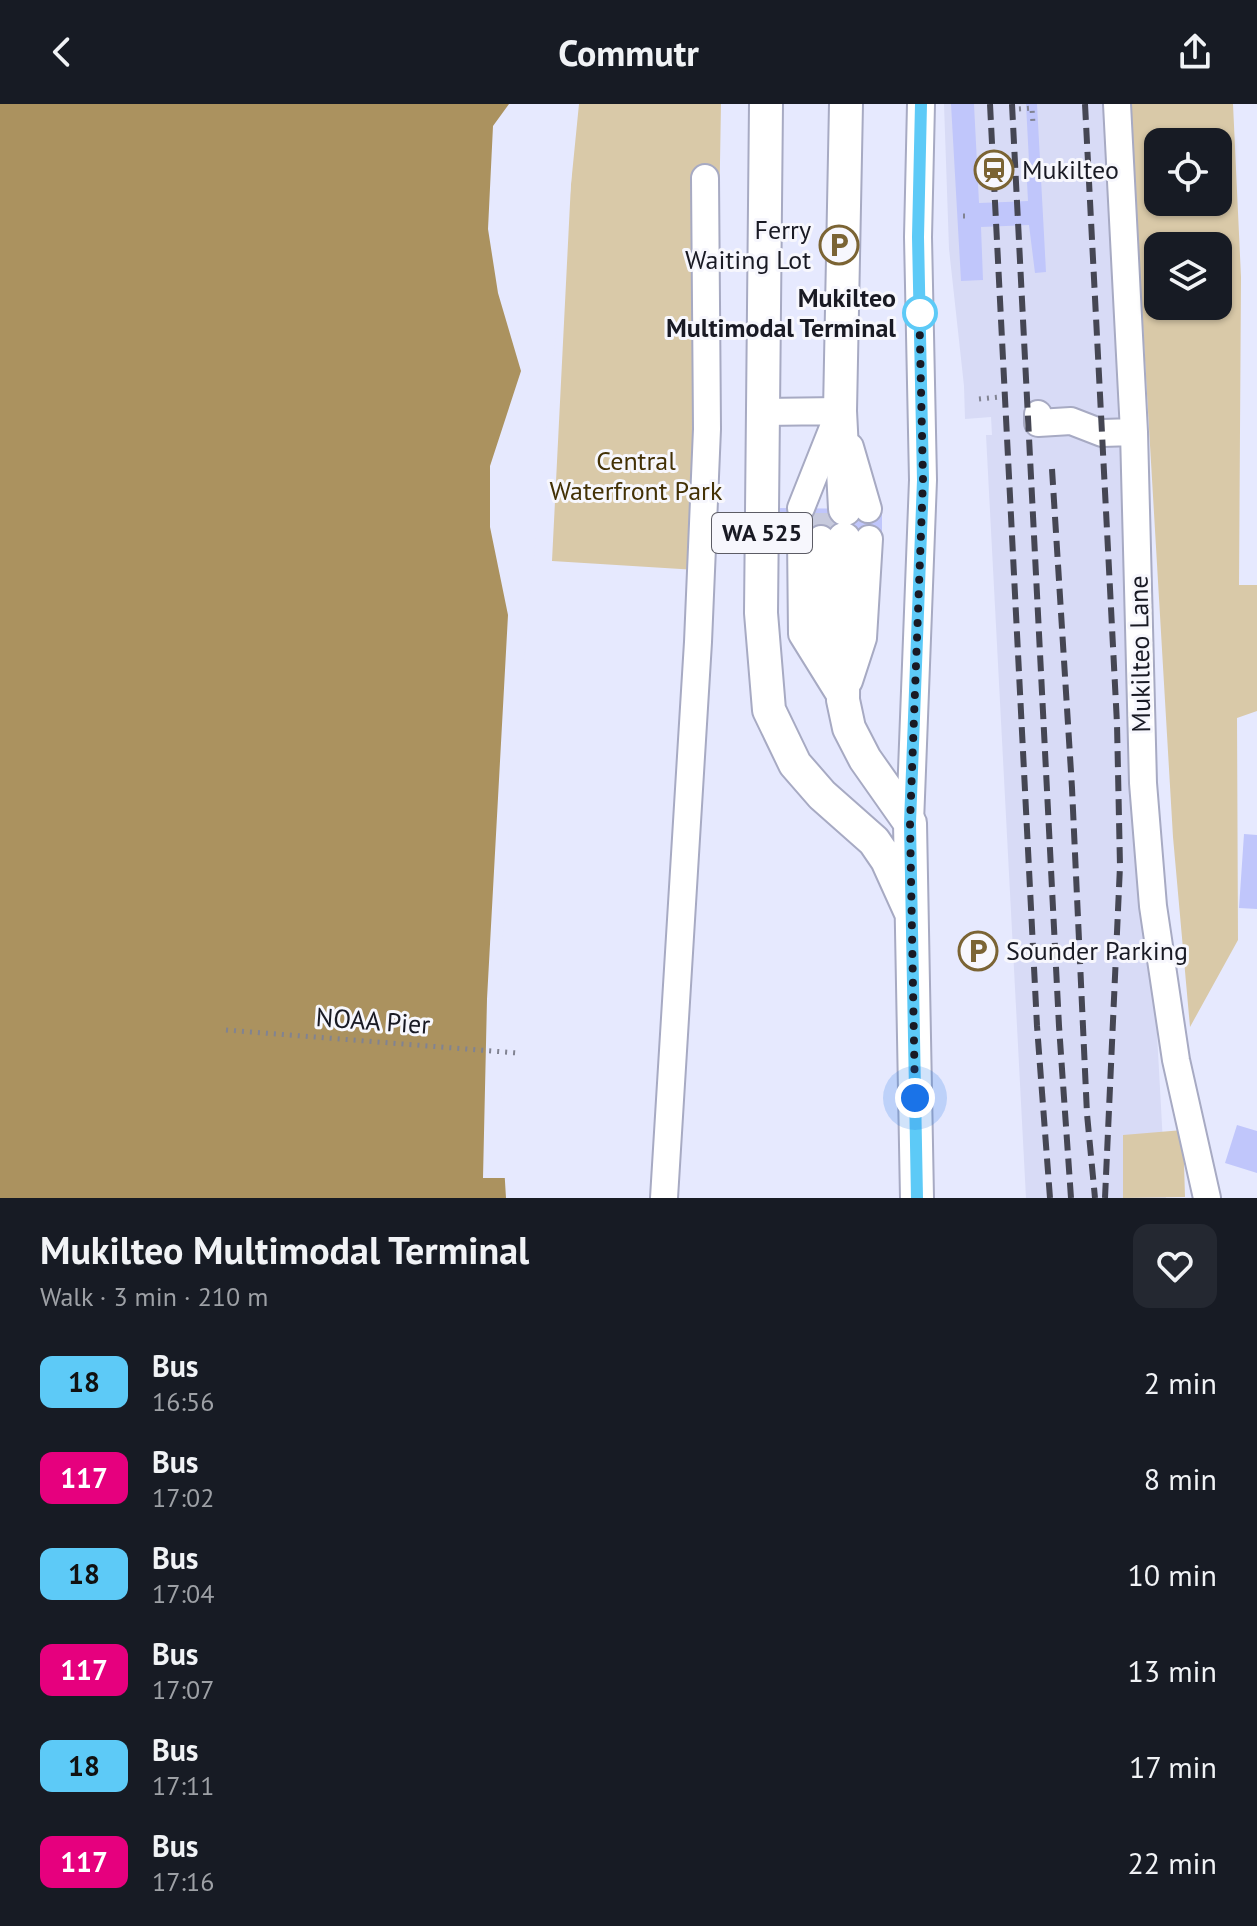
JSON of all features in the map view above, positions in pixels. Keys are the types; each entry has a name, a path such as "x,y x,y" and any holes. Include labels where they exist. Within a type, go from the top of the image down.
{"main road":[{"name":"WA 525","path":"766,104 761,613 769,710 795,764 822,795 874,841 887,860 911,913"},
{"name":"WA 525","path":"846,104 840,411 834,524 843,700 849,728 865,759 910,823 917,1198"}],"street":[{"path":"910,823 923,480 918,237 921,104"},
{"name":"Mukilteo Lane","path":"1117,104 1134,432 1143,783 1153,906 1176,1060 1207,1198"},
{"path":"664,1198 697,657 706,444 705,178"},
{"path":"763,412 840,411"},
{"name":"WA 525","path":"840,411 834,524 802,634 843,700"},
{"path":"1038,414 1038,423 1071,421 1102,433 1134,432"}],"path":[{"path":"1019,109 1032,108 1033,124"},
{"path":"979,399 999,397"},
{"name":"NOAA Pier","path":"226,1030 517,1053"}],"shaded area":[{"path":"0,104 575,104 508,776 495,1016 506,1198 0,1198"},
{"path":"944,104 1106,104 1166,1198 1026,1198 986,435 992,435 991,417 965,419 949,249"}],"green space":[{"name":"Central Waterfront Park","path":"575,104 721,104 713,571 552,561"},
{"path":"1130,104 1233,104 1241,277 1239,585 1257,585 1257,711 1237,718 1238,940 1190,1027 1173,837"},
{"path":"1183,1130 1185,1197 1123,1198 1123,1135"}],"pier":[{"path":"509,104 579,104 512,777 497,1038 508,1176 483,1178 487,999 508,615 490,527 490,466 521,371 498,293 488,229 493,126"}],"building":[{"path":"951,104 974,104 979,203 1028,201 1027,182 1030,181 1026,104 1037,104 1046,272 1035,273 1029,225 981,227 983,280 961,281"},
{"path":"774,508 882,509 882,539 774,538"},
{"path":"1244,834 1257,835 1257,909 1239,908"},
{"path":"1237,1125 1257,1131 1257,1173 1225,1163"}],"tunnel":[{"path":"821,508 821,539"}],"railway":[{"path":"990,104 1037,1026 1050,1198"},
{"path":"1012,104 1059,1026 1071,1198"},
{"path":"1085,104 1117,724 1120,866 1105,1198"},
{"path":"1052,469 1072,788 1087,1114 1095,1198"}],"bus line":[{"name":"18","path":"917,1198 910,823 923,480 918,237 921,104"}],"place":[{"name":"Mukilteo","path":"994,170"},
{"name":"Ferry Waiting Lot","path":"839,245"},
{"name":"Mukilteo Multimodal Terminal","path":"920,313"},
{"name":"Sounder Parking","path":"978,951"}],"route":[{"path":"915,1098 910,823 923,480 919,298 920,313"}]}
